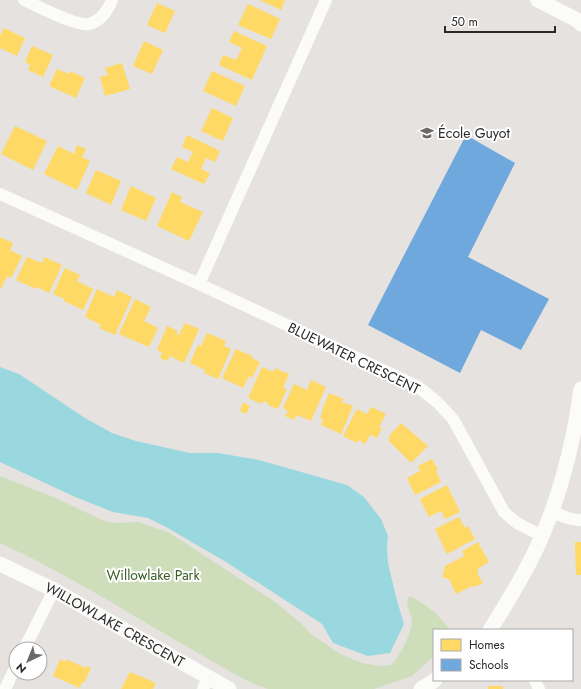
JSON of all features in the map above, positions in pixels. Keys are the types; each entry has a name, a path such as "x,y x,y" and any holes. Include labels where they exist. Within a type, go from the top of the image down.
{"street":[{"path":"24,0 74,22 87,25 98,21 108,9 112,0"},
{"path":"198,284 326,0"},
{"path":"538,0 577,20 581,24"},
{"name":"BLUEWATER CRESCENT","path":"0,194 417,386 437,402 453,419 504,512 517,522 542,536"},
{"path":"491,629 522,578 542,536 567,462 581,389"},
{"path":"551,512 571,519 581,520"},
{"name":"WILLOWLAKE CRESCENT","path":"0,564 54,590 206,684 229,689"},
{"path":"28,641 54,590"},
{"path":"421,689 433,681"}],"green space":[{"name":"Willowlake Park","path":"0,476 56,498 102,520 113,523 138,522 170,533 275,602 303,625 311,634 340,654 362,663 380,666 391,665 398,657 405,644 412,625 412,620 407,606 409,596 432,610 450,629 433,629 433,657 412,676 374,689 268,689 229,671 113,603 46,566 0,543"}],"water":[{"path":"0,367 19,374 85,418 112,433 136,441 190,453 218,453 259,460 347,485 364,497 381,519 388,536 388,563 404,624 390,653 368,656 333,643 322,624 226,562 166,527 148,518 113,512 73,496 0,462"}],"building: Homes":[{"path":"260,0 285,0 281,10"},
{"path":"157,3 175,11 165,33 147,25"},
{"path":"248,4 280,19 271,39 238,25"},
{"path":"4,28 25,38 17,56 0,48 0,36"},
{"path":"234,31 267,46 252,80 219,65 223,55 236,60 242,48 229,42"},
{"path":"144,41 163,50 152,74 133,66"},
{"path":"32,46 53,55 43,77 28,70 30,65 25,62"},
{"path":"122,63 130,89 105,96 100,77 108,75 105,68"},
{"path":"57,69 69,74 70,71 85,78 76,98 49,86"},
{"path":"212,71 245,86 236,106 203,91"},
{"path":"212,108 233,118 223,141 201,131"},
{"path":"15,126 47,141 33,170 1,154"},
{"path":"187,135 220,151 215,162 206,158 201,169 210,173 204,184 171,169 177,157 188,162 193,152 182,147"},
{"path":"77,145 86,149 82,157 90,161 77,190 44,174 58,146 74,154"},
{"path":"96,170 121,181 111,205 86,193"},
{"path":"131,186 156,198 146,221 121,210"},
{"path":"172,192 182,197 180,202 203,212 189,241 157,226"},
{"path":"0,237 13,243 10,250 22,256 11,278 7,276 1,289 0,288"},
{"path":"27,257 42,263 44,257 62,265 49,293 16,280"},
{"path":"65,268 80,275 77,281 93,289 83,310 53,294"},
{"path":"97,289 114,297 117,290 132,297 115,335 99,328 101,325 85,317"},
{"path":"135,299 151,307 144,321 158,328 149,347 119,334"},
{"path":"185,323 199,329 184,363 170,356 167,361 160,358 162,352 157,350 167,326 178,331 176,334 179,335"},
{"path":"207,333 226,341 224,346 231,349 218,379 204,373 205,370 190,363 198,345 201,346"},
{"path":"236,349 252,356 252,358 260,362 252,378 249,376 243,388 222,378"},
{"path":"262,367 273,372 275,368 289,374 283,388 287,389 278,409 268,405 268,403 264,401 262,404 248,398"},
{"path":"311,380 326,387 311,421 297,415 294,420 285,416 288,411 283,408 294,384 307,390"},
{"path":"329,393 344,399 342,402 353,406 341,434 321,425 323,419 320,418 322,410"},
{"path":"243,402 250,406 246,414 240,411"},
{"path":"371,407 386,414 379,427 382,428 377,438 370,435 365,444 358,440 357,443 343,436 357,409 367,414"},
{"path":"401,423 428,446 411,463 388,440 390,438 389,436"},
{"path":"432,459 438,470 436,471 441,482 415,495 407,478 420,471 418,466"},
{"path":"447,485 460,512 445,519 441,511 429,517 420,499"},
{"path":"459,517 465,528 468,526 475,539 447,554 435,529"},
{"path":"478,542 489,562 477,569 479,572 477,573 483,583 474,587 472,586 456,594 449,579 442,577 445,566 464,556 462,551"},
{"path":"575,542 581,542 581,575 576,575"},
{"path":"60,659 65,662 66,659 86,668 87,666 91,668 80,688 53,676"},
{"path":"130,672 156,683 153,689 121,689"},
{"path":"488,686 503,686 503,689 488,689"}],"building: Schools":[{"name":"École Guyot","path":"466,135 515,163 468,257 549,299 521,350 481,330 460,373 368,325"}],"place":[{"name":"École Guyot","path":"427,133"}]}
